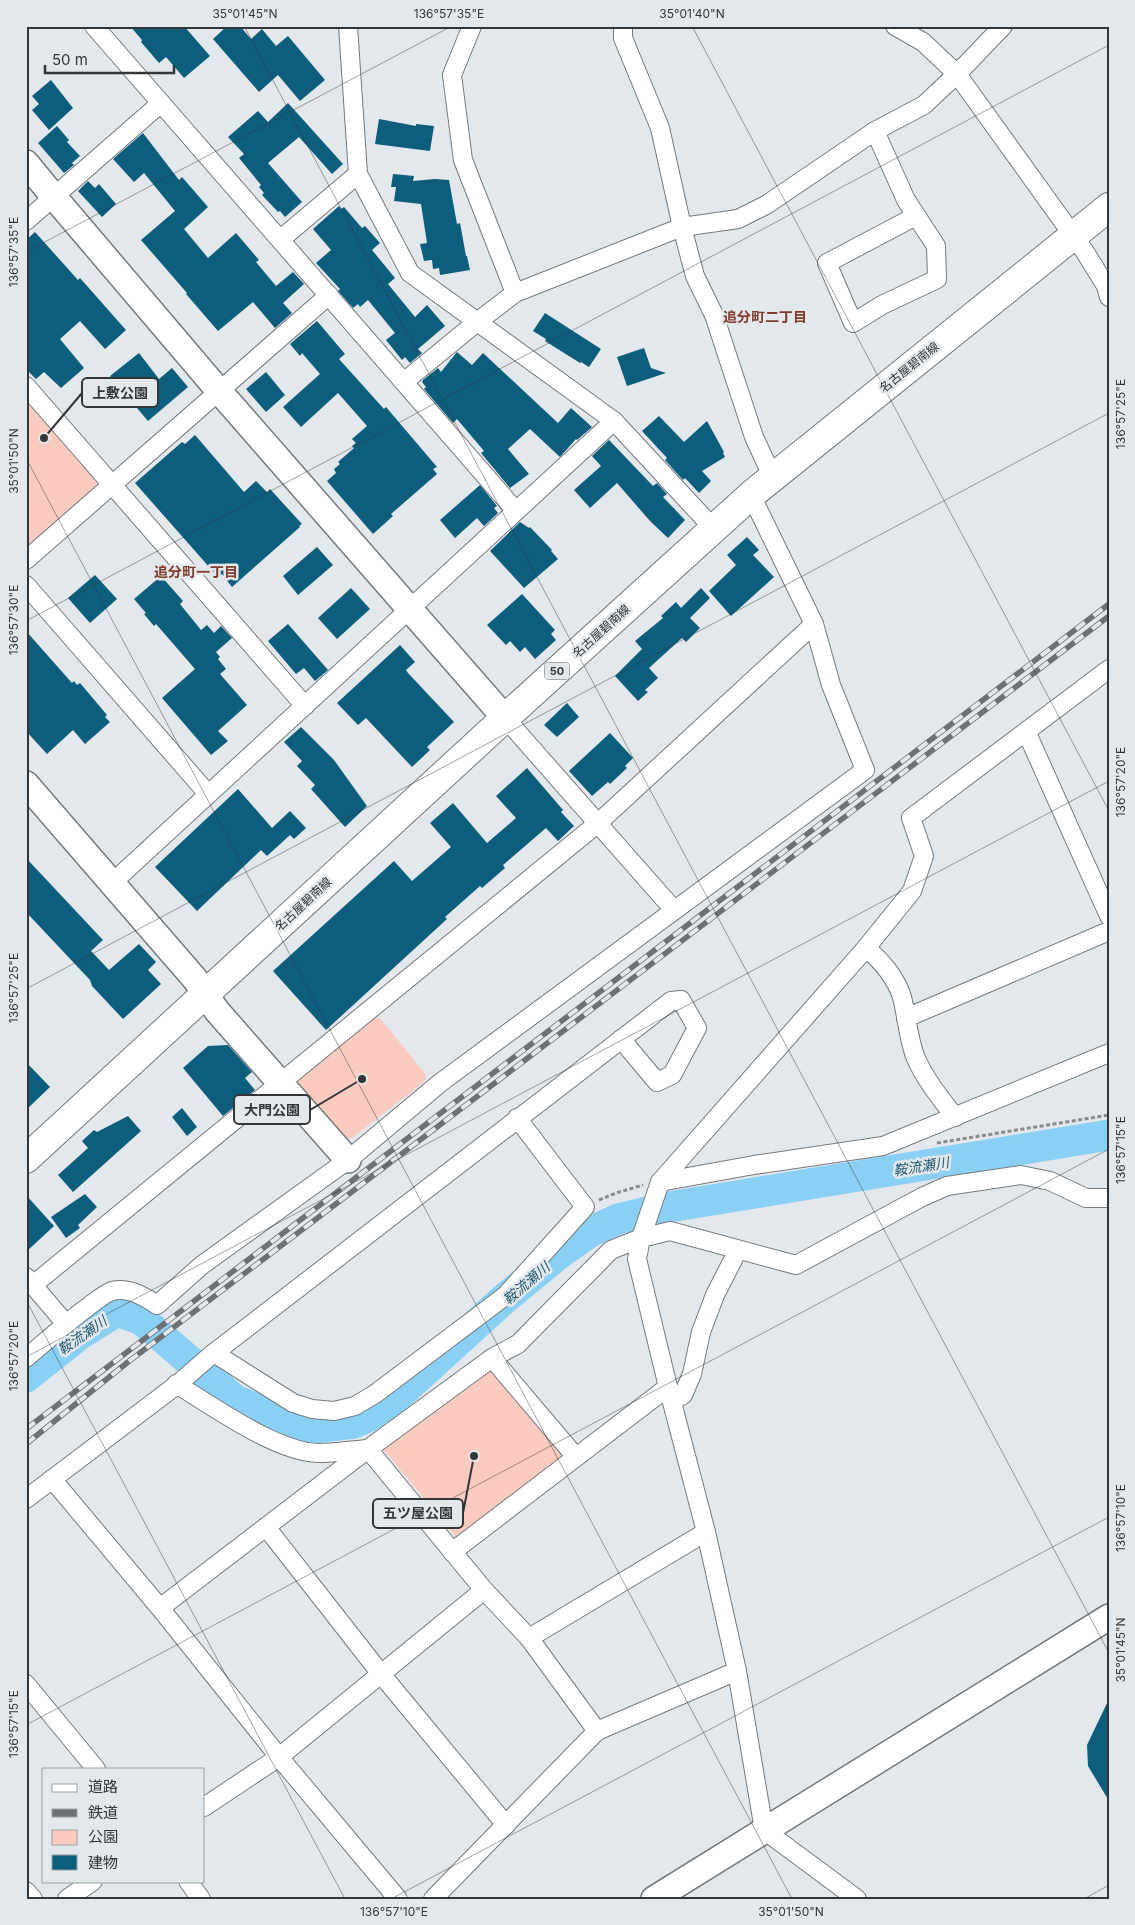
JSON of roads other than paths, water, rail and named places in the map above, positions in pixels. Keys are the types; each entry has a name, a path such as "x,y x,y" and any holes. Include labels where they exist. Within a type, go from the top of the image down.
{"main road":[{"name":"名古屋碧南線","path":"26,1159 505,718 772,476 1109,208"}],"street":[{"path":"94,26 515,510"},
{"path":"348,26 358,174 410,273 614,421 714,529"},
{"path":"472,26 452,75 463,160 514,294"},
{"path":"623,26 623,38 660,128 695,276 714,315 754,437 772,476"},
{"path":"895,26 924,42 957,74 1073,235 1106,286 1109,298"},
{"path":"405,382 476,322 514,294 682,227 738,219 766,205 875,131 924,105 1003,26"},
{"path":"26,221 161,103"},
{"path":"875,131 906,200 936,246 937,279 882,305 852,322 827,263 916,216"},
{"path":"26,162 219,391 674,910"},
{"path":"281,239 358,174"},
{"path":"26,560 329,295"},
{"path":"26,386 304,706"},
{"path":"112,883 515,510 614,421"},
{"path":"26,1358 66,1324 112,1291 141,1294 157,1304 202,1265 348,1160 440,1083 865,770 831,686 814,624 751,495"},
{"path":"26,586 208,794"},
{"path":"66,1324 30,1281 280,1083 597,824 814,624"},
{"path":"856,1899 764,1830 737,1671 706,1532 637,1259 641,1237 659,1185 866,948 912,891 924,856 911,818 1109,669"},
{"path":"1026,731 1109,916"},
{"path":"26,784 195,979 217,1011 348,1160"},
{"path":"906,1018 1109,931"},
{"path":"866,948 881,960 901,995 916,1058 942,1101 955,1117"},
{"path":"26,1499 177,1384 212,1354 517,1118 620,1039 671,1001 681,1000 697,1028 672,1075 657,1082 620,1039"},
{"path":"659,1185 754,1165 883,1146 1109,1053"},
{"path":"212,1354 293,1403 312,1409 334,1411 355,1406 375,1394 506,1296 585,1207 517,1118"},
{"path":"160,1608 368,1449 492,1358 518,1344 611,1250 641,1237 670,1231 796,1265 922,1197 947,1186 1021,1175 1050,1181 1086,1198 1109,1198"},
{"path":"452,1552 575,1456 670,1394 683,1395 692,1374 701,1332 715,1295 738,1250"},
{"path":"492,1358 575,1456"},
{"path":"177,1384 254,1431 281,1444 316,1453 368,1449"},
{"path":"368,1449 484,1590 529,1638 597,1731"},
{"path":"52,1479 160,1608 279,1757 398,1899"},
{"path":"266,1527 381,1674 506,1825"},
{"path":"529,1638 706,1532"},
{"path":"205,1806 279,1757 484,1590"},
{"path":"654,1899 1109,1617"},
{"path":"433,1899 597,1731 737,1671"},
{"path":"26,1684 95,1768"},
{"path":"67,1899 92,1882"},
{"path":"189,1882 202,1899"},
{"path":"26,1891 33,1899"}],"waterway":[{"name":"鞍流瀬川","path":"26,1377 80,1334 117,1311 142,1320 235,1400 306,1429 354,1423 366,1418 392,1401 504,1299 560,1253 590,1232 618,1219 663,1208 1109,1135"}],"railway":[{"path":"26,1429 1109,604"},
{"path":"26,1444 128,1362 1109,616"}],"place":[{"name":"上敷公園","path":"44,438"},
{"name":"大門公園","path":"362,1079"},
{"name":"五ツ屋公園","path":"474,1456"}],"district":[{"name":"追分町二丁目","path":"765,316"},
{"name":"追分町一丁目","path":"196,571"}]}
